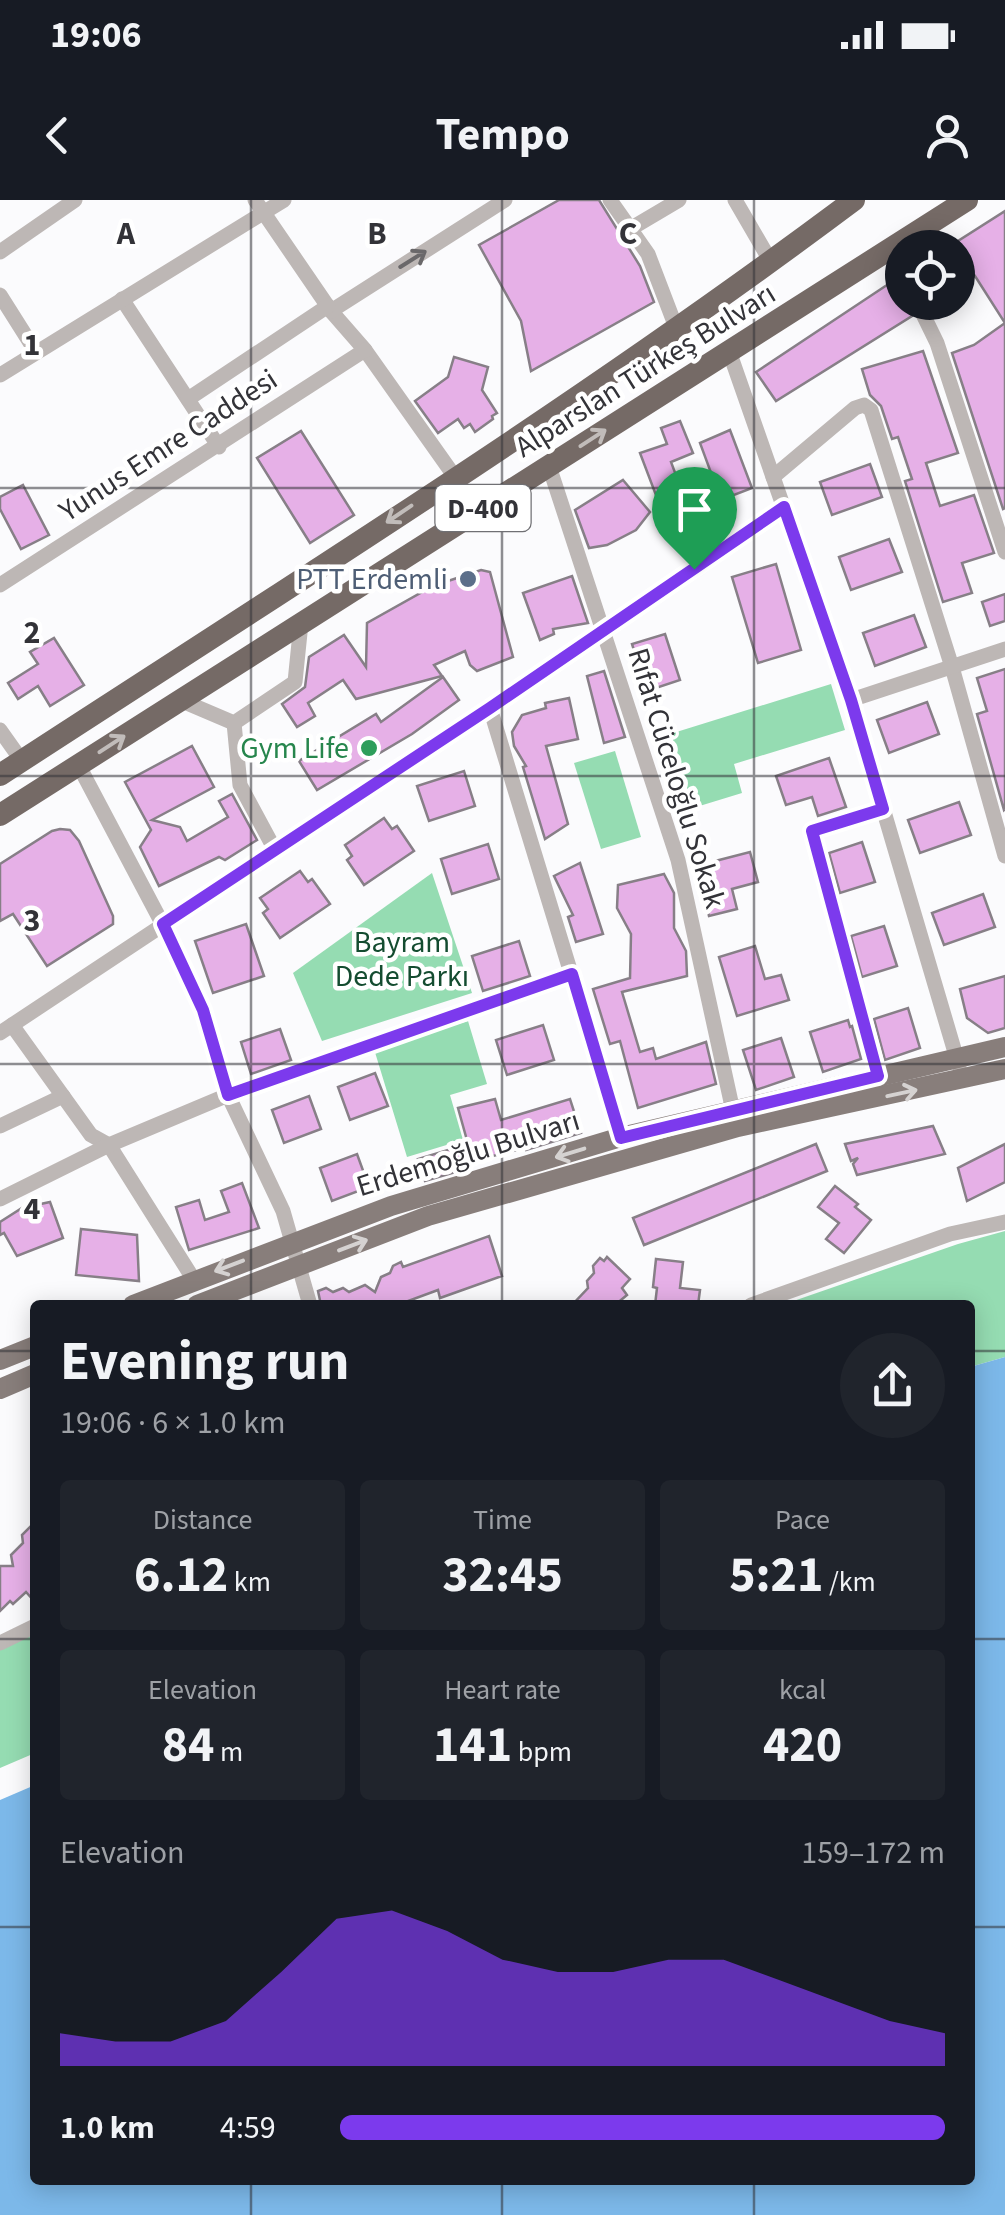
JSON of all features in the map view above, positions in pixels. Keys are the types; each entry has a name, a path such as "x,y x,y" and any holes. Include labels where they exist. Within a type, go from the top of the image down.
{"highway":[{"name":"Alparslan Türkeş Bulvarı","path":"0,776 156,677 677,330 854,200"},
{"name":"Alparslan Türkeş Bulvarı","path":"920,230 967,200"},
{"name":"Alparslan Türkeş Bulvarı","path":"0,815 885,252"}],"main road":[{"name":"Erdemoğlu Bulvarı","path":"210,1300 428,1216 738,1127 961,1070 1005,1047"},
{"name":"Erdemoğlu Bulvarı","path":"145,1300 390,1206 621,1138 878,1076 1005,1069"},
{"path":"0,1360 30,1348"},
{"path":"0,1390 30,1376"}],"street":[{"path":"0,252 76,200"},
{"path":"0,375 260,206 284,200"},
{"path":"188,400 506,200"},
{"path":"610,200 648,254 677,330"},
{"path":"630,229 679,200"},
{"path":"734,200 770,262"},
{"path":"260,206 330,309 365,350 455,477"},
{"path":"0,295 36,352"},
{"path":"122,299 219,447"},
{"path":"926,320 1005,552"},
{"name":"Yunus Emre Caddesi","path":"0,585 365,350"},
{"path":"730,351 851,700 961,1070"},
{"path":"773,476 855,408 864,405 872,410 952,667 1005,856"},
{"name":"Rıfat Cüceloğlu Sokak","path":"549,466 678,860 734,1111"},
{"path":"194,1280 109,1145 92,1136 6,1029 490,708 784,507"},
{"path":"234,723 295,682 301,623"},
{"path":"851,700 1005,649"},
{"path":"180,700 234,723"},
{"path":"490,708 621,1138"},
{"path":"234,723 240,784 275,850"},
{"path":"0,730 22,761"},
{"path":"79,766 163,924 203,1010 228,1095 284,1211 309,1300"},
{"path":"878,1076 812,831 883,809"},
{"path":"0,1199 109,1145 228,1095 572,974"},
{"path":"0,1126 63,1096"},
{"path":"765,1300 950,1234 1005,1222"},
{"path":"0,1642 30,1628"}],"green space":[{"path":"831,684 845,730 734,764 742,793 693,808 670,734"},
{"path":"615,751 641,837 601,849 574,763"},
{"name":"Bayram Dede Parkı","path":"432,873 472,993 322,1041 293,973"},
{"name":"Bayram Dede Parkı","path":"468,1021 487,1084 450,1095 463,1140 407,1157 374,1049"},
{"path":"1005,1231 1005,1357 975,1366 975,1300 796,1300"},
{"path":"30,1633 30,1755 0,1768 0,1647"}],"water":[{"path":"1005,1357 1005,2215 0,2215 0,1800 30,1787 30,2185 975,2185 975,1366"}],"building":[{"path":"559,200 599,200 640,266 654,302 531,371 521,321 479,245"},
{"path":"1005,211 1005,323 975,276 975,230"},
{"path":"885,286 885,320 906,320 776,401 756,372"},
{"path":"1005,323 1003,509 952,353 974,345"},
{"path":"923,351 958,453 926,463 940,506 974,495 994,553 962,563 972,593 943,602 905,481 912,479 898,437 892,439 862,369"},
{"path":"454,357 488,367 482,390 497,413 475,432 470,424 464,428 458,419 438,433 415,401 448,377"},
{"path":"680,421 693,453 671,462 686,502 662,511 640,453 667,444 661,428"},
{"path":"730,430 752,488 721,500 700,443"},
{"path":"301,431 354,515 310,543 257,458"},
{"path":"870,464 882,497 832,515 820,482"},
{"path":"623,480 650,512 636,530 607,545 589,548 575,510"},
{"path":"23,485 49,535 21,549 0,509 0,497"},
{"path":"889,539 902,572 851,590 839,557"},
{"path":"776,564 801,650 758,663 732,577"},
{"path":"481,570 490,572 513,657 477,671 465,651 434,665 442,676 356,699 343,680 308,703 315,716 297,727 282,704 305,687 309,657 344,635 366,667 367,623 433,586"},
{"path":"572,576 588,623 553,629 554,634 540,640 523,593"},
{"path":"1005,594 1005,621 990,626 982,602"},
{"path":"914,615 926,647 875,666 863,633"},
{"path":"665,634 680,680 647,691 632,644"},
{"path":"54,638 84,685 50,706 38,686 18,699 8,683 38,664 30,652"},
{"path":"1005,669 1004,810 977,714 987,711 977,678"},
{"path":"604,671 625,737 604,743 587,676"},
{"path":"443,677 459,700 412,734 317,790 299,761 376,714 381,722"},
{"path":"569,698 578,739 546,746 568,824 545,839 523,767 526,766 514,746 512,732 522,715 546,708 545,703"},
{"path":"927,702 939,734 889,753 877,720"},
{"path":"192,746 214,787 152,820 180,827 187,841 228,817 219,801 232,794 257,840 225,860 219,857 159,886 140,847 151,830 125,782"},
{"path":"829,758 846,807 818,816 812,797 786,805 776,776"},
{"path":"464,771 475,806 429,821 417,786"},
{"path":"959,802 971,835 920,853 908,820"},
{"path":"384,818 392,829 397,826 414,851 364,885 347,860 352,856 345,845"},
{"path":"60,829 70,830 79,841 113,916 113,924 47,966 13,914 0,921 0,864"},
{"path":"862,842 875,882 840,893 829,853"},
{"path":"488,844 499,879 452,894 441,859"},
{"path":"750,852 758,882 732,889 737,909 709,916 696,866"},
{"path":"580,863 603,934 576,942 568,917 573,915 554,876"},
{"path":"300,871 308,882 312,879 330,904 280,938 263,913 268,909 260,898"},
{"path":"664,874 674,893 674,928 686,951 687,976 622,992 640,1052 653,1048 656,1059 706,1042 716,1084 638,1108 620,1041 610,1044 593,989 630,978 631,934 617,908 618,885"},
{"path":"983,894 995,927 944,945 932,913"},
{"path":"246,924 264,976 213,993 195,941"},
{"path":"884,926 897,966 862,977 851,936"},
{"path":"519,941 530,976 483,991 472,956"},
{"path":"755,946 765,979 781,975 789,1000 737,1016 719,957"},
{"path":"1005,976 1005,1028 988,1033 967,1018 960,989"},
{"path":"908,1008 920,1048 885,1060 874,1019"},
{"path":"848,1020 861,1059 823,1072 810,1032"},
{"path":"543,1025 554,1060 507,1075 496,1040"},
{"path":"280,1029 291,1060 251,1074 241,1042"},
{"path":"781,1038 794,1077 756,1090 743,1050"},
{"path":"375,1073 388,1106 350,1120 338,1087"},
{"path":"309,1096 321,1129 284,1143 272,1110"},
{"path":"495,1099 501,1120 570,1099 581,1133 464,1163 466,1169 425,1181 418,1159 468,1144 458,1108"},
{"path":"933,1126 945,1154 857,1175 853,1164 858,1158 851,1161 845,1144"},
{"path":"816,1144 827,1171 644,1245 633,1218"},
{"path":"1005,1144 1005,1182 967,1201 958,1168"},
{"path":"357,1154 369,1187 332,1201 320,1168"},
{"path":"242,1183 259,1228 189,1250 176,1207 199,1200 205,1220 229,1212 221,1191"},
{"path":"835,1186 871,1220 844,1253 826,1239 839,1223 818,1207"},
{"path":"50,1202 63,1238 17,1256 4,1233 0,1235 0,1222 22,1208"},
{"path":"81,1229 137,1235 139,1281 76,1275"},
{"path":"489,1236 502,1276 440,1298 438,1290 411,1300 320,1300 318,1291 326,1288 349,1292 365,1285 375,1292 381,1277 390,1273 393,1266 401,1262 403,1267"},
{"path":"607,1257 630,1279 622,1288 627,1295 621,1300 577,1300 588,1288 593,1266 600,1258 604,1261"},
{"path":"656,1259 683,1262 680,1288 700,1290 699,1300 656,1300 657,1288 653,1287"},
{"path":"30,1527 30,1596 26,1592 0,1611 0,1566 13,1566 11,1555 23,1543 22,1535"}],"place":[{"name":"PTT Erdemli","path":"468,579"},
{"name":"Gym Life","path":"369,748"}],"route":[{"path":"784,507 851,700 883,809 812,831 878,1076 621,1138 572,974 228,1095 203,1010 163,924 694,569 784,507"}]}
